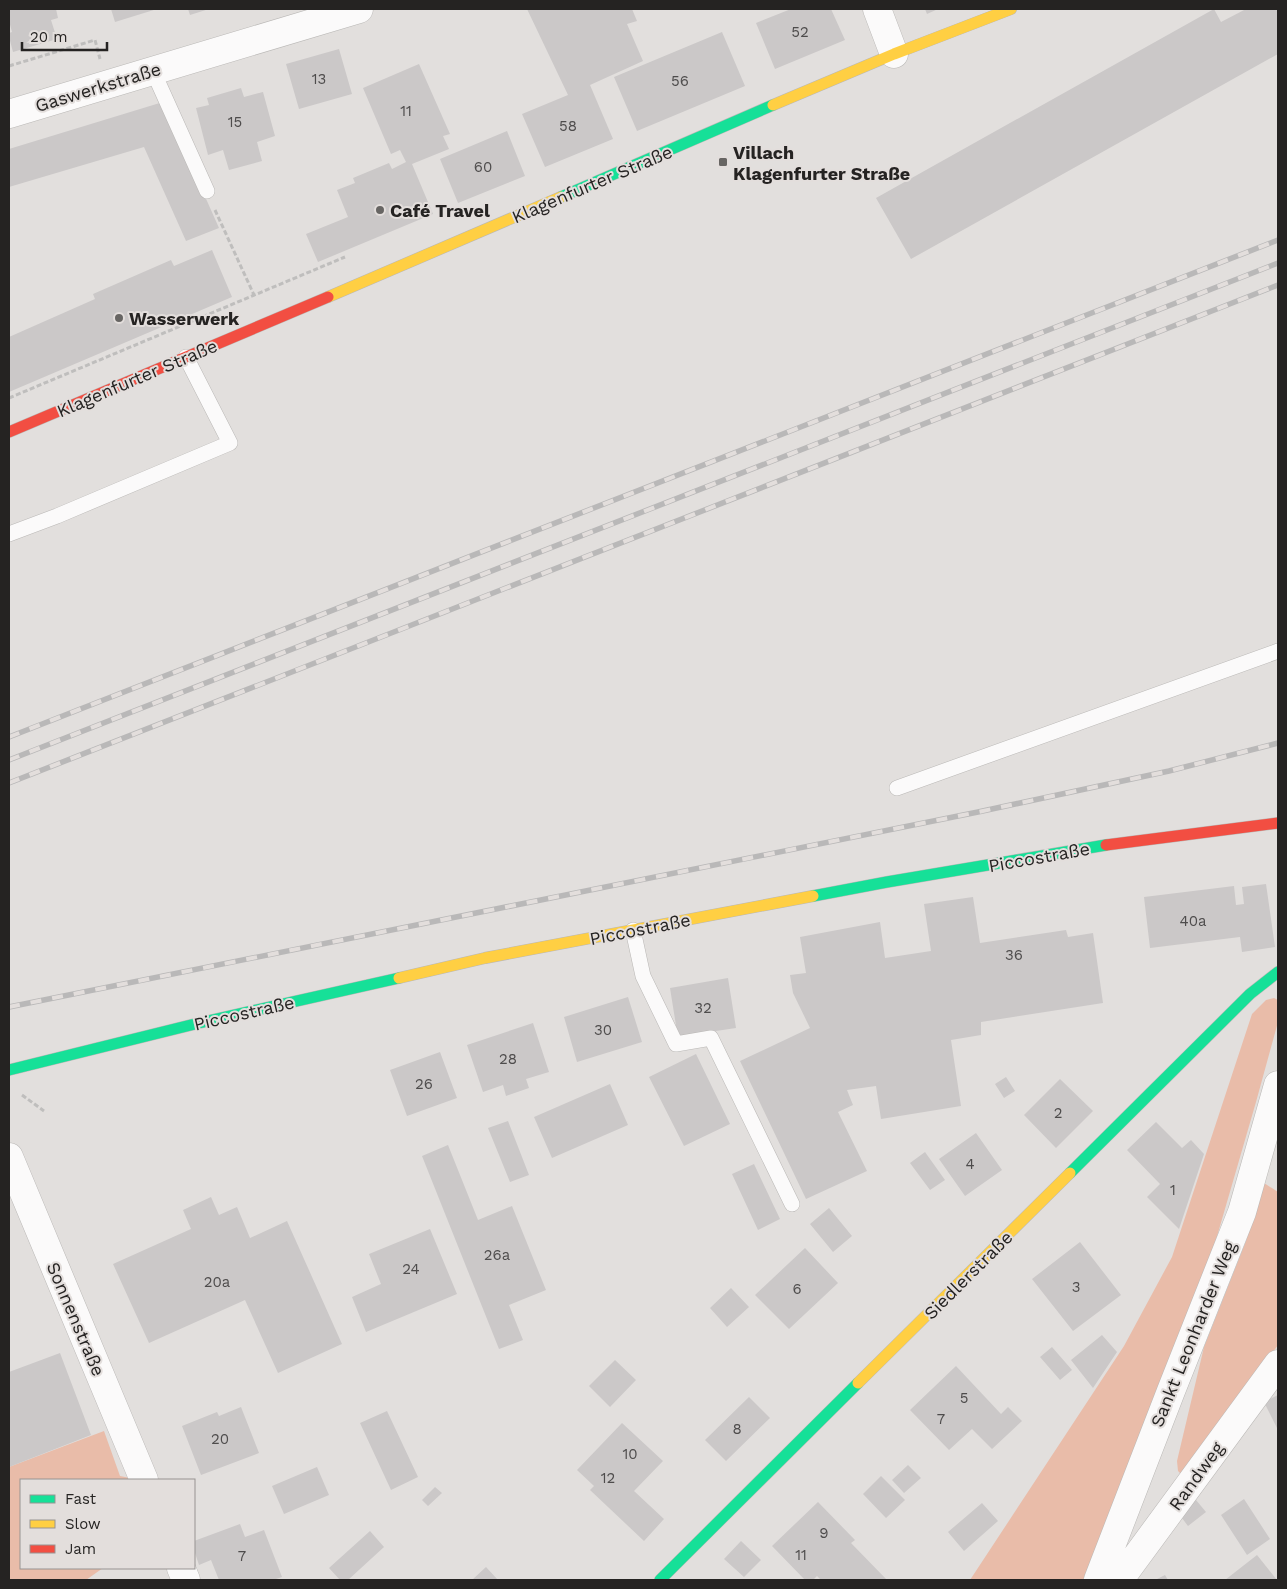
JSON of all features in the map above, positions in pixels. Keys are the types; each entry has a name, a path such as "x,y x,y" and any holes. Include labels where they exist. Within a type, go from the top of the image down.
{"street":[{"name":"Gaswerkstraße","path":"9,114 359,9"},
{"path":"877,9 894,54"},
{"name":"Klagenfurter Straße","path":"9,432 414,261 808,90 894,54 1011,9"},
{"name":"Piccostraße","path":"9,1070 199,1023 436,969 633,930 887,882 1126,842 1278,823"},
{"name":"Siedlerstraße","path":"660,1580 1250,994 1278,972"},
{"name":"Sankt Leonharder Weg","path":"1098,1580 1242,1212 1278,1085"},
{"name":"Sonnenstraße","path":"9,1157 144,1479"},
{"name":"Randweg","path":"1109,1580 1123,1575 1278,1364"}],"lane":[{"path":"152,71 207,191"},
{"path":"9,534 57,516 230,442 186,357"},
{"path":"897,788 1278,651"},
{"path":"633,930 643,976 676,1044 711,1038 792,1204"}],"path":[{"path":"9,66 95,40 102,64"},
{"path":"207,191 254,295"},
{"path":"16,1091 44,1111"}],"shaded area":[{"path":"1274,998 1278,1000 1278,1022 1209,1264 1103,1537 1083,1580 970,1580 1124,1346 1172,1257 1252,1014 1266,1000"},
{"path":"1264,1183 1278,1192 1278,1345 1183,1476 1178,1471 1177,1461 1204,1347 1246,1241"},
{"path":"104,1431 120,1476 130,1479 20,1479 20,1569 102,1569 86,1580 9,1580 9,1467"}],"building":[{"path":"9,9 56,9 58,18 51,20 57,39 13,52 9,37 9,33 12,32 9,21"},
{"path":"111,9 157,9 115,22"},
{"path":"188,9 209,9 190,15"},
{"path":"527,9 632,9 637,21 627,24 643,61 590,85 613,139 545,167 522,114 568,95"},
{"path":"791,9 831,9 845,40 775,69 756,23"},
{"path":"925,9 938,9 927,14"},
{"path":"1214,9 1221,22 1246,9 1278,9 1278,54 911,259 876,198"},
{"path":"722,32 745,86 637,131 614,77"},
{"path":"339,49 352,94 299,109 286,64"},
{"path":"419,64 450,134 443,136 449,149 412,164 433,214 318,262 306,234 348,217 337,190 355,183 353,178 389,163 392,169 406,162 400,150 391,154 363,88"},
{"path":"241,88 244,97 263,92 275,136 257,142 262,161 229,170 223,150 208,155 196,108 209,105 207,98"},
{"path":"163,102 219,228 186,241 144,147 9,187 9,149"},
{"path":"507,131 525,176 458,203 440,159"},
{"path":"212,250 232,297 9,392 9,337 95,299 93,294 171,260 174,266"},
{"path":"1266,884 1275,947 1242,952 1240,937 1150,948 1144,897 1234,886 1236,905 1244,904 1242,887"},
{"path":"973,897 980,943 1066,930 1068,937 1093,933 1103,1003 981,1022 981,1035 951,1040 961,1106 881,1119 876,1086 847,1090 853,1105 838,1112 867,1171 806,1199 740,1061 810,1028 793,993 790,975 806,973 800,937 880,922 885,958 931,951 924,904"},
{"path":"728,978 736,1028 716,1031 717,1035 678,1038 670,988"},
{"path":"628,997 642,1042 577,1062 564,1017"},
{"path":"533,1023 549,1072 526,1079 529,1088 506,1096 503,1085 483,1092 467,1045"},
{"path":"440,1052 457,1098 407,1116 390,1070"},
{"path":"696,1054 730,1124 684,1146 649,1077"},
{"path":"1006,1077 1015,1091 1004,1098 995,1084"},
{"path":"1060,1079 1093,1111 1056,1148 1024,1115"},
{"path":"610,1084 628,1125 552,1158 534,1117"},
{"path":"508,1121 529,1175 510,1182 488,1128"},
{"path":"1156,1122 1182,1148 1191,1140 1204,1154 1179,1229 1147,1197 1160,1184 1127,1150"},
{"path":"976,1133 1002,1170 965,1196 939,1159"},
{"path":"448,1145 478,1220 512,1206 546,1290 509,1305 523,1340 499,1349 422,1156"},
{"path":"925,1152 945,1180 930,1190 910,1163"},
{"path":"754,1164 780,1219 758,1230 732,1174"},
{"path":"211,1197 219,1215 237,1207 250,1238 287,1221 342,1344 278,1373 245,1300 149,1343 113,1264 191,1229 183,1210"},
{"path":"829,1208 852,1236 833,1252 810,1224"},
{"path":"430,1229 457,1294 366,1332 352,1297 381,1284 369,1254"},
{"path":"1080,1242 1121,1295 1073,1331 1032,1279"},
{"path":"805,1248 838,1283 789,1329 755,1295"},
{"path":"731,1288 749,1307 727,1327 710,1308"},
{"path":"1102,1335 1117,1352 1093,1388 1071,1360"},
{"path":"1052,1347 1072,1370 1060,1380 1040,1357"},
{"path":"60,1353 91,1435 9,1467 9,1372"},
{"path":"615,1360 636,1380 610,1407 589,1386"},
{"path":"956,1366 1001,1414 1008,1407 1022,1421 992,1449 972,1429 949,1450 910,1410"},
{"path":"1278,1395 1278,1430 1264,1402"},
{"path":"749,1397 770,1418 726,1461 705,1440"},
{"path":"241,1407 259,1453 201,1475 182,1426 217,1412 219,1416"},
{"path":"387,1411 418,1477 391,1490 360,1423"},
{"path":"622,1423 663,1461 634,1491 664,1519 644,1541 590,1490 594,1486 577,1470"},
{"path":"908,1465 921,1478 904,1493 892,1480"},
{"path":"317,1467 329,1495 284,1514 272,1486"},
{"path":"881,1476 905,1500 886,1518 863,1494"},
{"path":"435,1487 442,1493 428,1506 422,1500"},
{"path":"1244,1499 1270,1539 1247,1555 1221,1515"},
{"path":"1196,1500 1206,1512 1188,1526 1179,1514"},
{"path":"818,1502 855,1540 851,1543 887,1580 821,1580 817,1576 813,1580 805,1580 772,1546"},
{"path":"982,1503 998,1521 964,1551 948,1532"},
{"path":"240,1524 245,1537 264,1530 282,1577 273,1580 219,1580 211,1560 199,1565 195,1553 195,1541"},
{"path":"370,1531 384,1547 348,1580 340,1580 329,1568"},
{"path":"741,1541 761,1560 744,1577 724,1559"},
{"path":"1257,1555 1277,1580 1225,1580"},
{"path":"486,1567 498,1580 472,1580"},
{"path":"1165,1575 1168,1580 1155,1580"}],"railway":[{"path":"9,737 1278,240"},
{"path":"9,760 1278,263"},
{"path":"9,783 1278,285"},
{"path":"9,1007 978,812 1169,771 1278,743"}],"traffic: fast":[{"path":"561,197 773,105"},
{"path":"813,896 1106,845"},
{"path":"1070,1173 1250,994 1278,972"},
{"path":"9,1070 199,1023 399,978"},
{"path":"660,1580 858,1383"}],"traffic: slow":[{"path":"773,105 894,54 1011,9"},
{"path":"328,297 561,197"},
{"path":"399,978 485,958 813,896"},
{"path":"858,1383 1070,1173"}],"traffic: jam":[{"path":"9,432 328,297"},
{"path":"1106,845 1278,823"}],"place":[{"name":"Villach Klagenfurter Straße","path":"723,162"},
{"name":"Café Travel","path":"380,210"},
{"name":"Wasserwerk","path":"119,318"}]}
